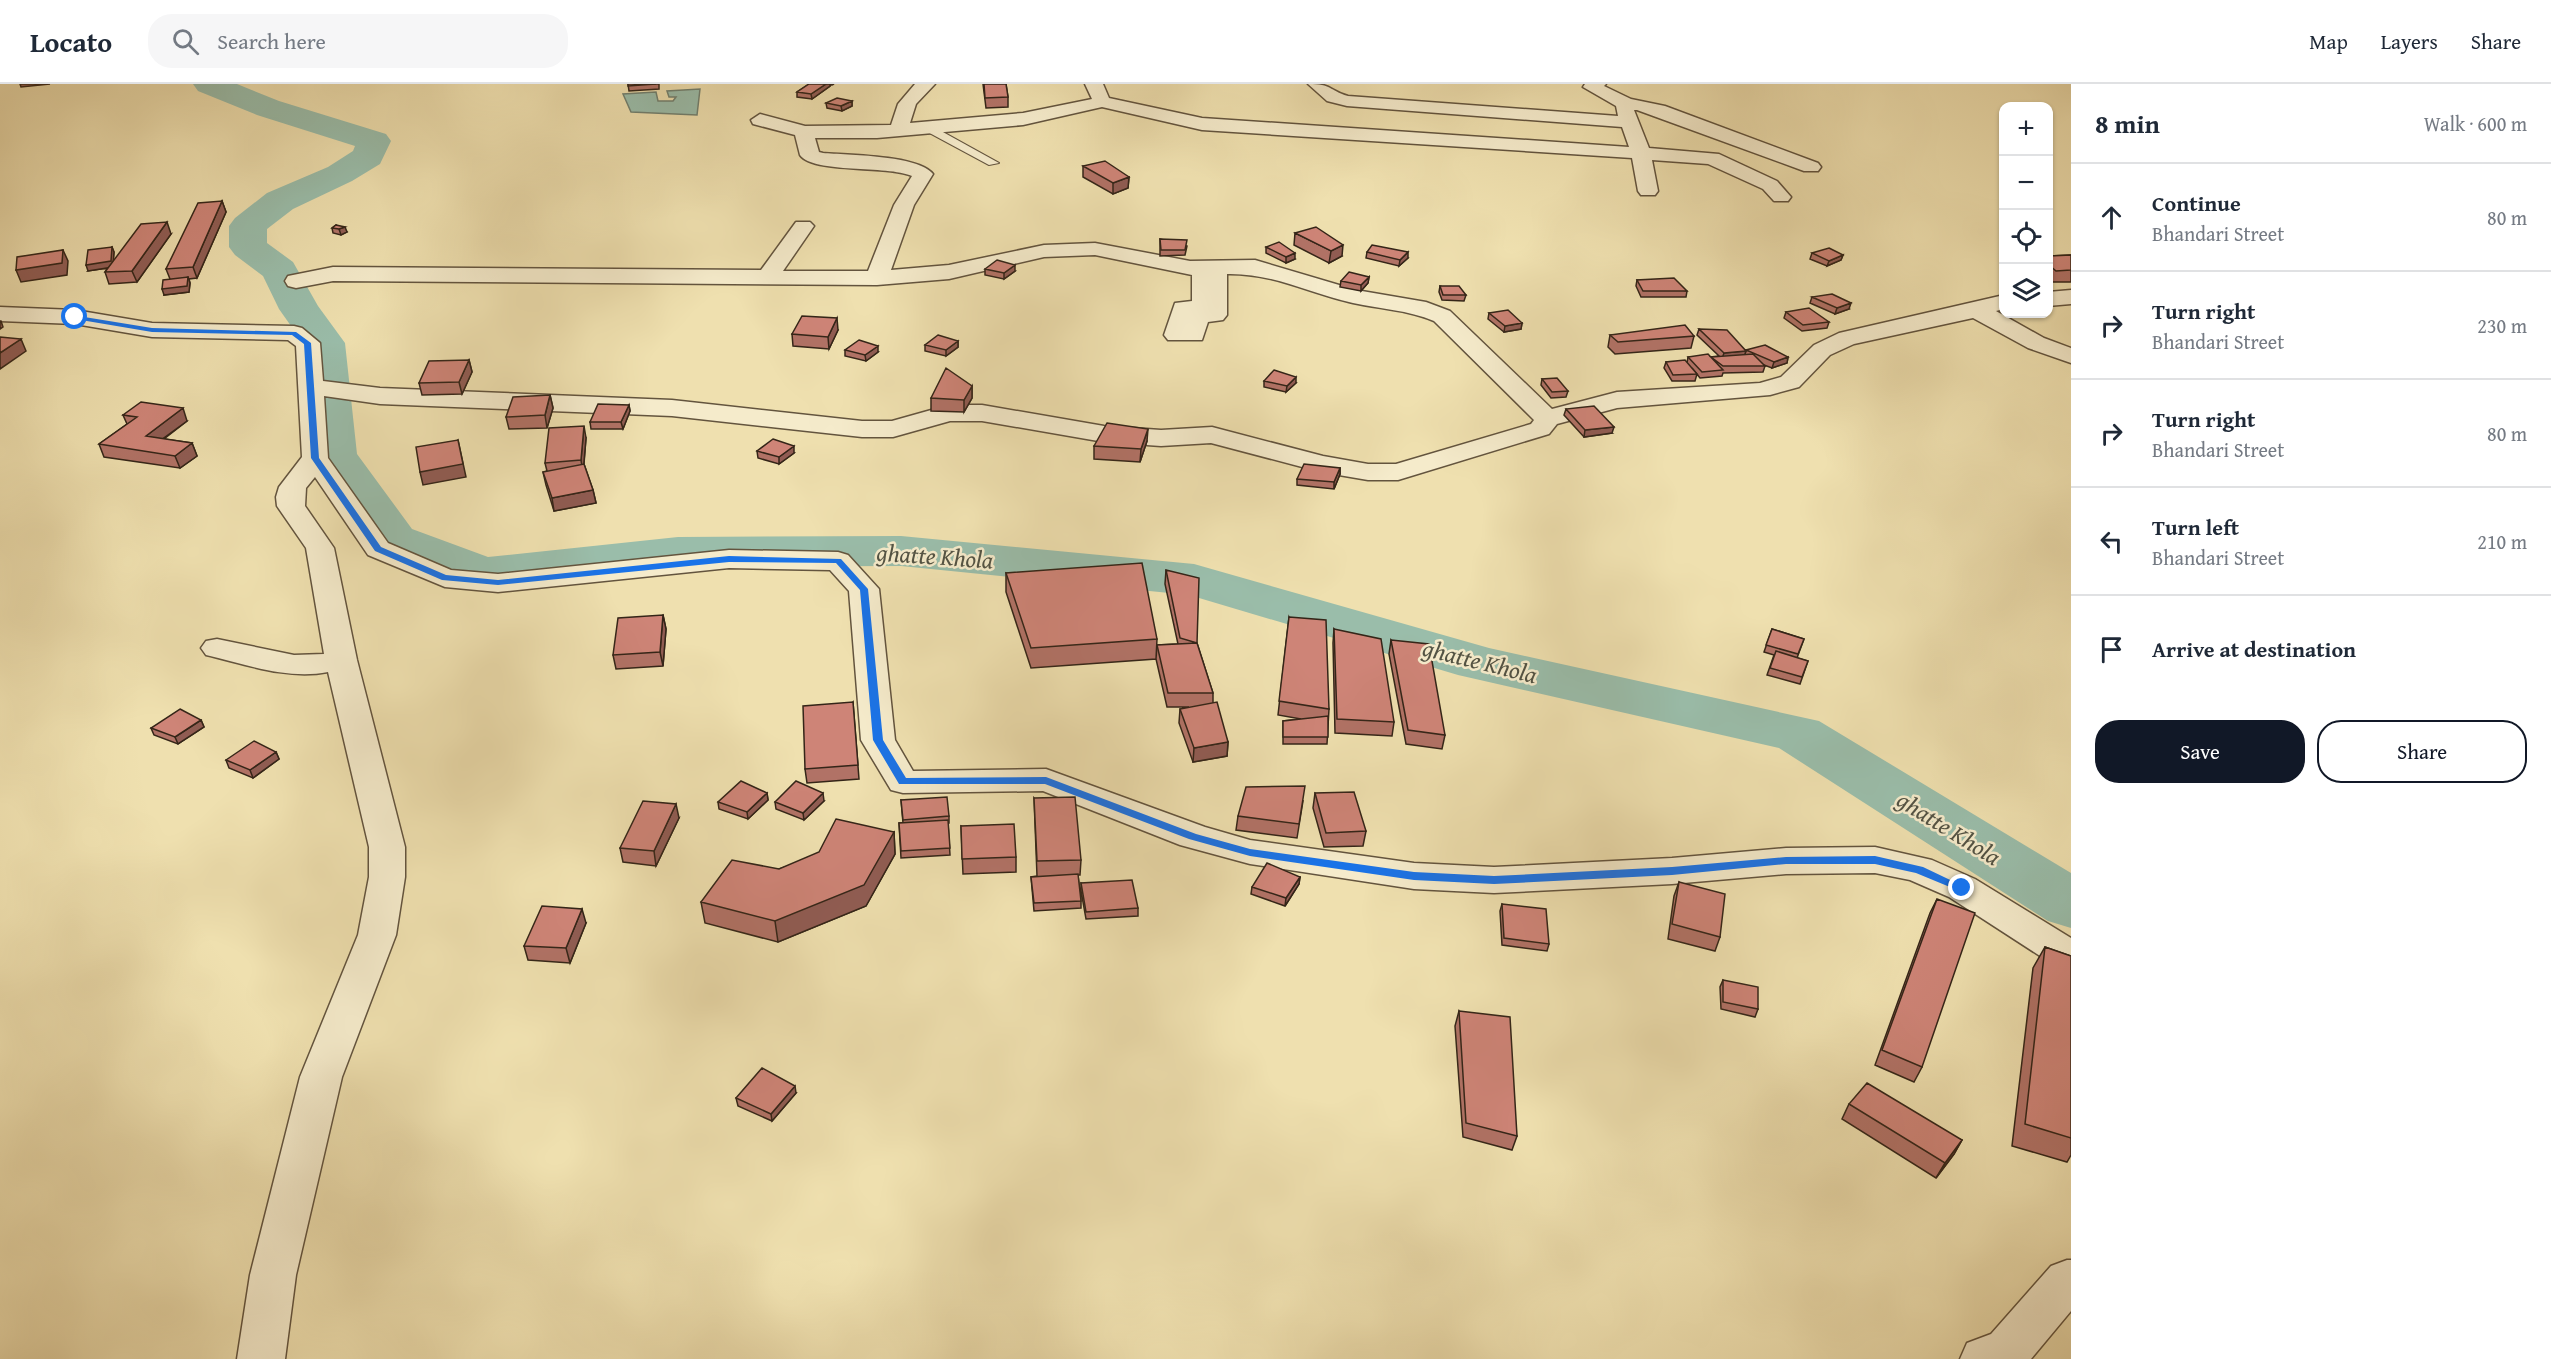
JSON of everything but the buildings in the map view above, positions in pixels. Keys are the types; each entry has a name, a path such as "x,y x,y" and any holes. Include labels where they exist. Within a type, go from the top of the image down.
{"street":[{"path":"900,130 902,114 912,95 926,84"},
{"path":"1094,84 1102,102"},
{"path":"1317,84 1333,97 1347,101 1633,110"},
{"path":"1347,84 1422,105"},
{"path":"1597,84 1592,87 1633,110 1811,167"},
{"path":"1382,93 1444,90"},
{"path":"1633,110 1646,95 1661,90"},
{"path":"760,120 804,132 900,130 1023,119 1102,102 1174,120 1202,124 1712,158 1770,185 1781,197"},
{"path":"1633,110 1648,191"},
{"path":"804,132 810,155 819,159 916,169 922,174 904,205 877,278"},
{"path":"768,277 803,226"},
{"path":"296,281 333,274 877,278 949,272 1017,255 1095,249 1210,268 1255,267 1279,272 1353,296 1426,309 1442,316 1548,420"},
{"path":"2053,299 2071,297"},
{"path":"310,387 380,396 672,408 862,429 893,429 949,413 982,413 1104,434 1161,438 1212,435 1321,464 1368,472 1398,472 1540,429 1548,420 1569,410 1617,400 1750,391 1790,382 1822,350 1846,338 1957,315 1999,303"},
{"path":"1974,309 2036,343 2071,356"},
{"path":"0,314 75,317 152,330 294,333 308,343 315,458 378,549 445,578 498,582 729,559 838,561 864,589 878,740 903,782 1046,780 1192,836 1250,852 1414,876 1494,880 1672,871 1786,861 1875,860 1919,869 1962,888 2071,957"},
{"path":"261,1359 273,1275 321,1077 376,935 387,877 387,847 341,660 320,548 291,506 290,497 293,487 315,458"},
{"path":"217,648 296,666 311,667 341,660"},
{"path":"1984,1359 2008,1350 2067,1281 2071,1281"}],"lane":[{"path":"928,128 993,163"}],"shaded area":[{"path":"700,89 697,115 631,112 623,94 656,92 658,101 673,101 676,97 669,97 667,91"}],"waterway":[{"name":"ghatte Khola","path":"209,84 268,108 374,141 368,157 340,174 280,201 248,226 248,247 279,270 299,309 324,343 334,455 394,540 483,573 678,552 901,551 1194,580 1478,663 1798,734 2071,904"}],"route":[{"path":"75,317 152,330 294,333 308,343 315,458 378,549 445,578 498,582 729,559 838,561 864,589 878,740 903,782 1046,780 1192,836 1250,852 1333,866 1414,876 1494,880 1672,871 1786,861 1875,860 1919,869 1962,888"}]}
